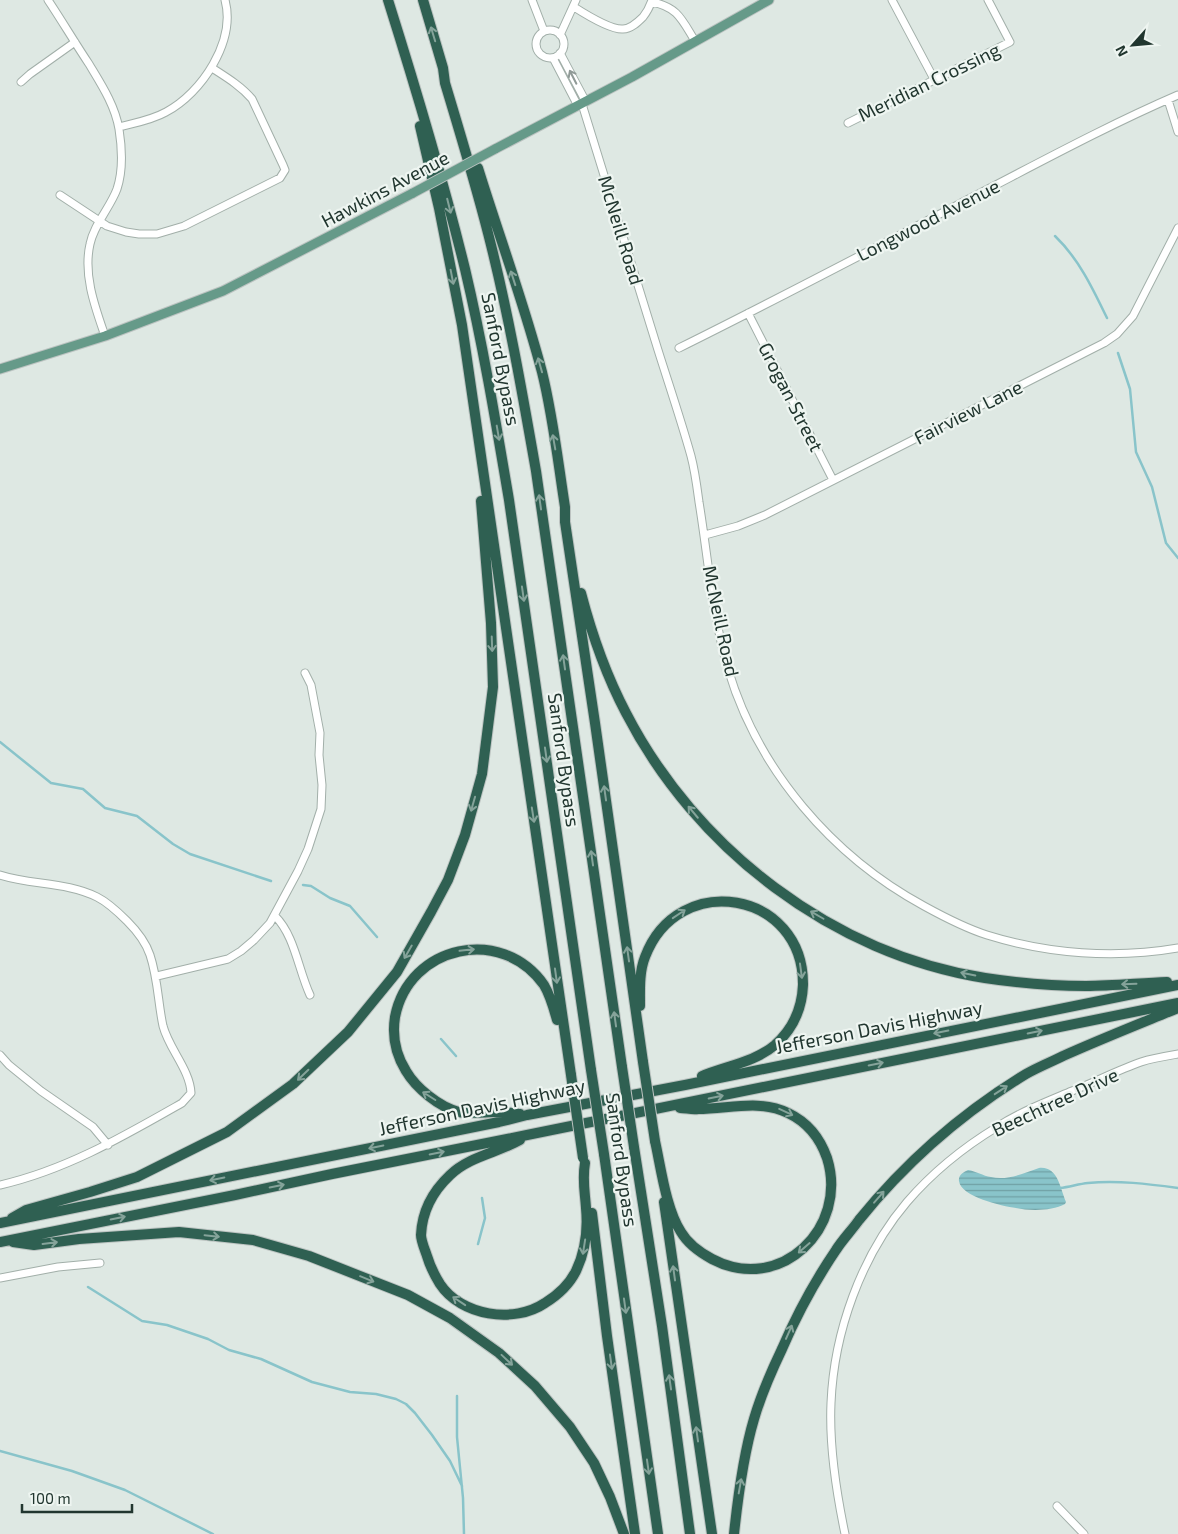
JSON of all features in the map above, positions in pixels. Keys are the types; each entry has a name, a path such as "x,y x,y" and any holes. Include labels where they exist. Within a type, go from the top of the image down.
{"highway":[{"name":"Sanford Bypass","path":"388,0 447,199 482,347 493,407 510,509 658,1534"},
{"name":"Sanford Bypass","path":"422,0 472,170 523,393 538,481 622,1067 663,1335 690,1534"},
{"path":"396,25 439,208 462,325 584,1161 635,1534"},
{"path":"443,68 452,84 542,373 565,507 587,614 603,662 625,712 652,760 685,803 704,826 756,874 796,903 841,929 901,956 984,978 1088,986 1178,983"},
{"path":"2,1223 26,1210 137,1177 227,1132 293,1084 348,1032 397,972 448,880 465,835 482,774 493,687 492,623 476,450 478,438"},
{"path":"565,507 565,522 712,1534"},
{"path":"643,1058 644,1041 640,1010 640,982 644,958 655,936 670,920 687,908 707,902 724,901 744,904 765,913 782,926 795,945 803,971 802,997 796,1018 785,1035 774,1046 754,1058 703,1075 685,1085"},
{"path":"526,1115 499,1112 459,1112 445,1106 423,1092 409,1077 400,1062 394,1042 394,1026 402,995 420,971 430,962 443,955 476,949 493,952 520,962 544,986 554,1009 571,1074"},
{"name":"Jefferson Davis Highway","path":"2,1223 1178,983"},
{"name":"Jefferson Davis Highway","path":"1,1241 1178,1003"},
{"path":"734,1534 745,1460 754,1419 766,1384 796,1317 817,1280 837,1249 869,1208 899,1174 946,1130 984,1101 1028,1073 1102,1038 1178,1008"},
{"path":"655,1141 671,1210 682,1234 701,1254 720,1264 738,1268 761,1268 779,1264 796,1254 810,1242 826,1218 832,1186 828,1161 817,1136 790,1113 762,1106 738,1105 698,1110 669,1106"},
{"path":"527,1135 508,1146 467,1162 436,1189 426,1208 421,1236 429,1264 441,1285 458,1301 480,1312 507,1315 522,1313 539,1307 556,1296 568,1284 576,1272 583,1255 586,1233 587,1210 583,1177 584,1161"},
{"path":"1,1241 34,1244 179,1232 254,1240 309,1256 408,1295 450,1318 482,1341 534,1386 570,1427 594,1463 610,1497 624,1534"}],"main road":[{"name":"Hawkins Avenue","path":"0,370 105,336 223,291 413,194 582,104 769,0"}],"street":[{"path":"48,0 106,92 114,109 119,127 121,149 117,189 90,242 88,260 91,292 105,336"},
{"path":"119,127 166,112 181,103 194,90 212,68 220,52 225,30 227,6 225,0"},
{"path":"532,0 544,32"},
{"path":"892,0 934,79"},
{"name":"Meridian Crossing","path":"848,123 1010,42 988,0"},
{"path":"560,34 575,3 590,17 614,28 624,29 639,21 652,1 673,10 695,41"},
{"path":"552,30 560,34 564,43 560,53 553,58 544,57 536,47 537,39 544,32 552,30"},
{"path":"21,82 74,42"},
{"path":"560,53 582,104"},
{"path":"553,58 582,104"},
{"path":"60,195 100,222 117,229 139,234 157,234 168,232 193,221 273,182 283,175 285,170 283,165 252,99 226,76 212,68"},
{"name":"Longwood Avenue","path":"679,348 1129,117 1178,95"},
{"path":"1168,100 1178,132"},
{"name":"McNeill Road","path":"582,104 692,459 705,535 716,619 728,670 740,703 756,735 779,774 800,804 839,846 902,894 944,917 986,935 1034,947 1082,953 1122,954 1178,948"},
{"name":"Fairview Lane","path":"705,535 738,526 765,515 1104,343 1117,334 1133,316 1178,228"},
{"name":"Grogan Street","path":"748,314 833,480"},
{"path":"156,976 228,959 241,951 270,923 308,849 320,809 322,785 319,755 320,733 311,685 305,673"},
{"path":"0,875 75,889 98,897 134,928 150,953 156,976 160,1014 165,1032 190,1083 191,1093 182,1103 108,1145 59,1167 0,1186"},
{"path":"274,916 288,936 310,995"},
{"name":"Beechtree Drive","path":"845,1534 834,1465 831,1403 838,1347 852,1298 886,1233 907,1203 920,1189 960,1152 998,1126 1040,1105 1142,1062 1178,1054"},
{"path":"0,1055 9,1065 41,1091 93,1127 108,1145"},
{"path":"0,1278 58,1267 100,1262"},
{"path":"1057,1506 1084,1534"}],"water":[{"path":"1039,1168 1050,1170 1054,1174 1060,1185 1065,1204 1054,1208 1034,1210 1001,1205 983,1200 967,1192 961,1187 959,1181 960,1175 968,1170 1003,1178"}],"waterway":[{"path":"1055,236 1078,264 1091,285 1107,318"},
{"path":"1118,353 1130,389 1136,452 1152,487 1166,543 1178,558"},
{"path":"0,742 51,783 83,789 105,808 137,816 173,844 190,854 271,881"},
{"path":"303,885 311,886 330,898 350,906 377,937"},
{"path":"441,1039 456,1056"},
{"path":"1060,1188 1088,1183 1110,1182 1178,1188"},
{"path":"478,1244 485,1218 482,1198"},
{"path":"88,1287 142,1321 167,1325 208,1339 229,1350 261,1359 312,1382 350,1392 376,1394 396,1399 406,1404 432,1435 450,1461 462,1486"},
{"path":"457,1396 457,1437 463,1498 464,1534"},
{"path":"0,1451 72,1471 125,1490 213,1534"}]}
